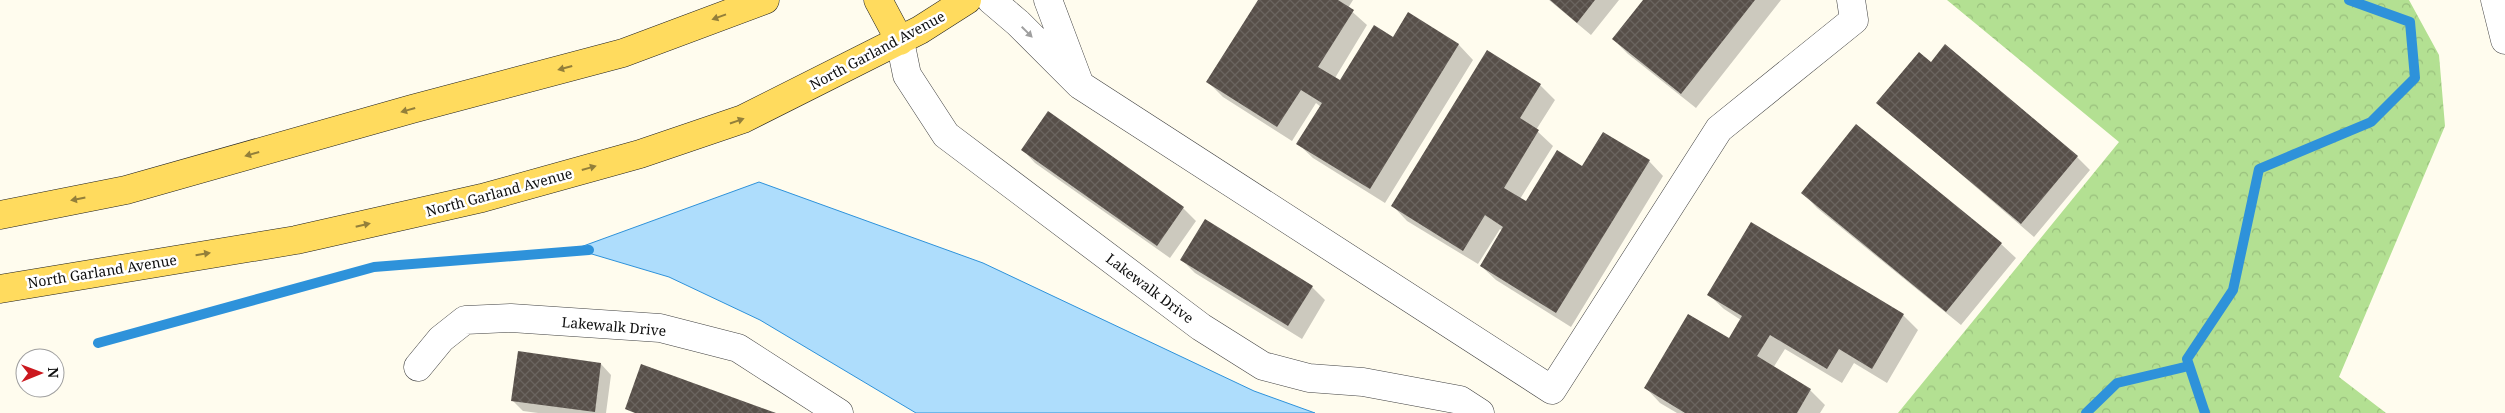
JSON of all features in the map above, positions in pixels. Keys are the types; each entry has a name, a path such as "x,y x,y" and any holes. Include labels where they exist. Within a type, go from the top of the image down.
{"main road":[{"path":"0,215 126,190 412,109 623,52 765,0"},
{"path":"878,0 900,41"},
{"name":"North Garland Avenue","path":"0,288 296,240 482,198 640,154 743,119 900,41 967,0"}],"street":[{"path":"991,0 1018,22 1080,85 1552,390 1718,129 1854,20 1850,0"},
{"path":"1048,0 1080,85"},
{"path":"2494,0 2505,40"},
{"name":"Lakewalk Drive","path":"900,41 906,75 946,135 1201,327 1263,366 1309,378 1363,382 1460,400 1480,413"},
{"name":"Lakewalk Drive","path":"418,366 441,339 465,320 510,318 660,328 738,348 839,413"}],"green space":[{"path":"1947,0 2409,0 2439,55 2445,126 2339,377 2386,413 1898,413 2119,142"}],"water":[{"path":"759,182 983,263 1254,391 1315,413 916,413 760,320 669,277 575,249"}],"building":[{"path":"1258,0 1338,0 1354,10 1318,67 1340,80 1374,25 1393,37 1408,12 1459,44 1370,189 1296,144 1322,103 1301,90 1277,127 1206,82"},
{"path":"1550,0 1595,0 1577,23"},
{"path":"1643,0 1755,0 1681,94 1612,39"},
{"path":"1945,44 2078,156 2021,224 1876,103 1919,52 1931,62"},
{"path":"1487,50 1541,84 1520,118 1539,130 1504,188 1526,201 1557,150 1582,166 1603,132 1650,160 1556,313 1480,266 1503,227 1485,215 1463,251 1391,206"},
{"path":"1048,111 1184,207 1157,246 1021,150"},
{"path":"1856,124 2002,243 1946,312 1801,193"},
{"path":"1205,219 1313,286 1288,326 1180,260"},
{"path":"1751,222 1904,314 1872,369 1839,349 1827,369 1770,335 1757,356 1811,389 1797,413 1685,413 1644,388 1688,314 1729,338 1742,316 1707,295"},
{"path":"518,351 601,363 595,412 511,401"},
{"path":"641,364 776,413 635,413 625,409"}],"waterway":[{"path":"2205,413 2187,359 2233,290 2259,169 2371,122 2415,78 2410,22 2349,0"},
{"path":"98,343 374,267 589,250"},
{"path":"2086,413 2117,383 2189,366"}]}
